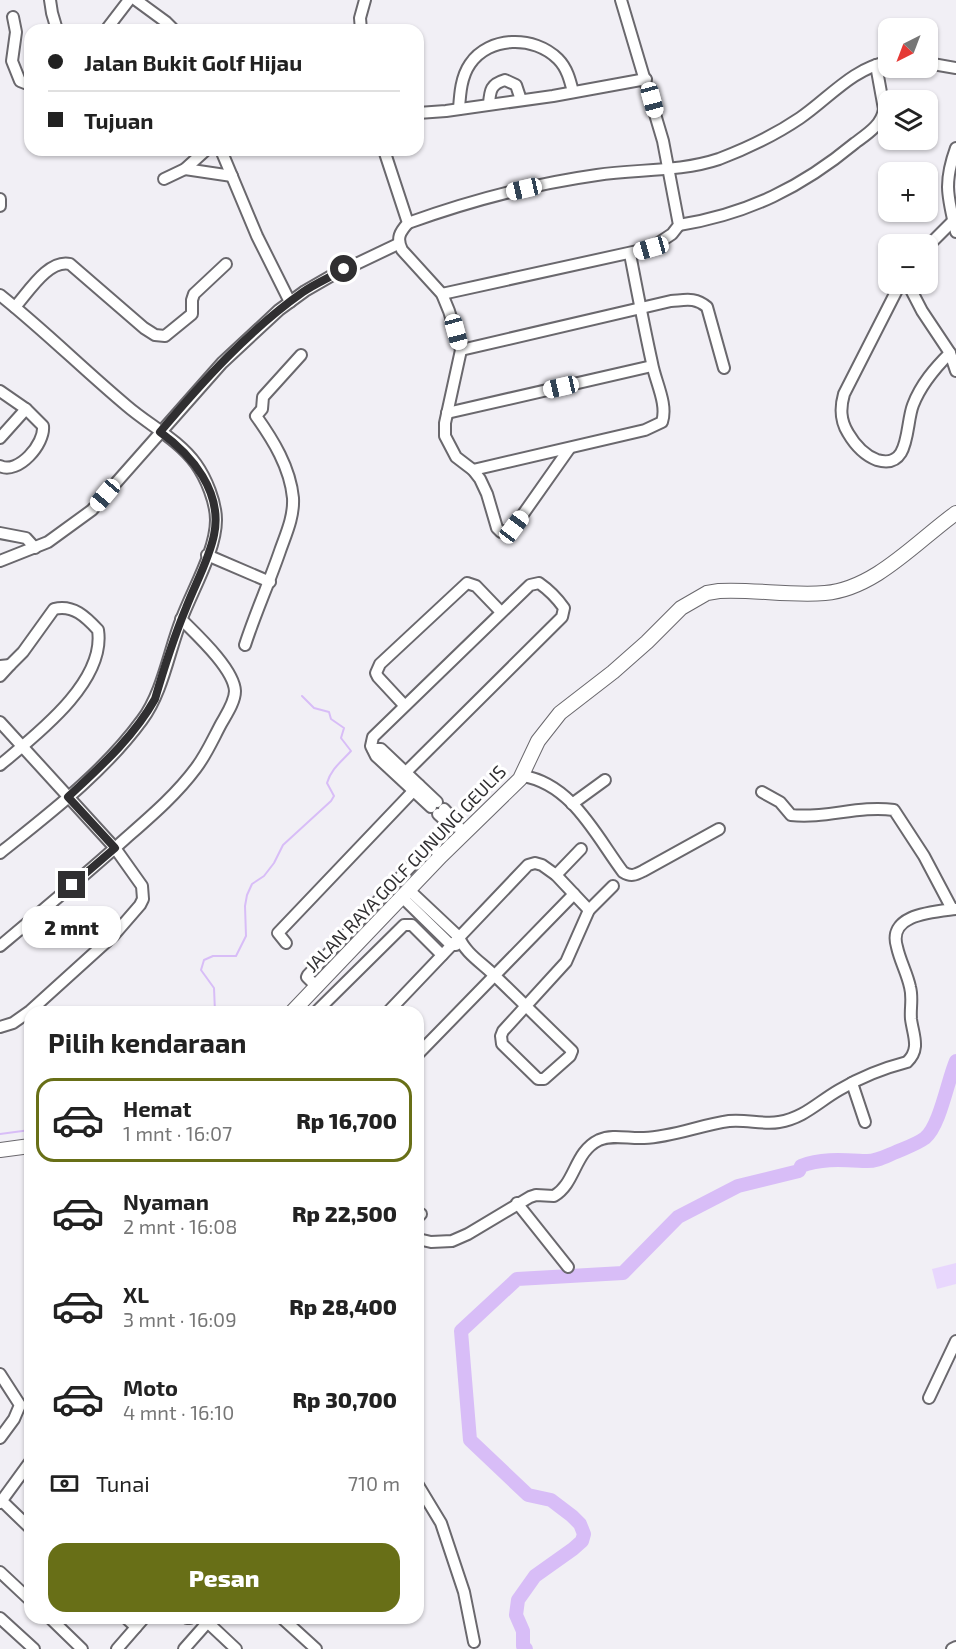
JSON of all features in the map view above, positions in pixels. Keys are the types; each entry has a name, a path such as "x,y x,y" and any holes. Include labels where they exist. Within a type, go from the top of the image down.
{"main road":[{"name":"JALAN RAYA GOLF GUNUNG GEULIS","path":"298,1006 441,856 461,830 523,776 538,741 560,713 613,672 681,608 707,593 737,590 824,593 844,589 893,563 956,513"},
{"path":"0,1150 24,1147"}],"street":[{"path":"50,0 55,24"},
{"path":"111,24 129,0"},
{"path":"136,0 168,24"},
{"path":"360,24 365,0"},
{"path":"621,0 646,80 669,168 679,225"},
{"path":"13,17 16,32 12,61 20,81 24,83"},
{"path":"459,109 464,78 469,66 486,50 498,43 509,41 539,47 552,53 560,60 566,71 573,92"},
{"path":"442,294 630,254 658,245 679,225 732,212 782,194 810,177 873,129 884,110 876,65 852,78 801,117 754,145 706,163 554,182 463,204 408,223 400,233 398,244 402,250 442,294 461,350 447,413 445,436 456,457 473,471 487,494 497,528 501,532 514,527 569,449"},
{"path":"938,65 956,68"},
{"path":"489,104 491,89 495,83 505,80 516,85 521,100"},
{"path":"424,112 646,80"},
{"path":"938,239 955,227 947,193 951,162 956,148"},
{"path":"164,179 186,169 200,156"},
{"path":"224,156 257,236 290,302"},
{"path":"386,156 408,223"},
{"path":"186,169 232,176"},
{"path":"0,200 0,206"},
{"path":"0,561 48,542 92,510 222,363 290,302 348,267 398,244"},
{"path":"473,471 645,430 662,422 663,406 652,366 630,254"},
{"path":"15,307 49,268 63,262 70,264 144,328 165,336 192,314 194,294 226,264"},
{"path":"895,294 844,394 841,405 841,417 845,429 860,450 884,462 898,459 904,448 913,404 925,381 950,353"},
{"path":"913,294 950,353 956,371"},
{"path":"0,295 127,406 180,447 196,464 207,484 216,519 214,535 181,619 155,699 144,718 115,752 68,797 0,853"},
{"path":"461,350 671,301 699,300 707,307 724,368"},
{"path":"244,645 270,582 291,521 293,500 278,448 256,416 262,409 263,397 301,355"},
{"path":"447,413 652,366"},
{"path":"0,391 26,409 43,426 41,438 17,465 7,468 0,466"},
{"path":"0,438 26,409"},
{"path":"0,533 26,538 34,549"},
{"path":"207,555 270,582"},
{"path":"404,705 378,678 376,673 380,664 467,583 476,586 501,612"},
{"path":"403,775 551,629 564,612 558,599 539,583 530,585 373,737 371,746 376,756 403,775 437,808 451,826 461,830"},
{"path":"0,676 5,665 23,652 54,609 61,607 85,615 98,630 98,654 86,681 61,709 0,765"},
{"path":"0,946 115,848 174,793 197,766 235,694 231,676 205,643 181,619"},
{"path":"0,722 115,848 142,886 143,899 140,905 114,935 36,1006"},
{"path":"523,776 547,782 561,792 623,872 633,876 718,829"},
{"path":"572,804 605,780"},
{"path":"286,943 278,933 416,788"},
{"path":"424,1240 452,1241 468,1234 517,1203 536,1195 548,1197 561,1192 585,1150 600,1140 661,1136 733,1120 778,1123 804,1115 852,1083 907,1062 912,1057 916,1042 910,1018 910,988 896,945 895,933 907,920 954,909 924,856 894,810 861,809 791,815 780,802 762,792"},
{"path":"317,987 307,977 308,975 364,915 429,847 432,846 441,856"},
{"path":"556,875 581,849"},
{"path":"394,1006 442,955 458,943 528,865 536,863 542,865 556,875 589,910"},
{"path":"405,893 494,975 526,1006 572,1051 570,1056 544,1079 538,1079 501,1044 503,1031 526,1006 566,962 589,910 613,886"},
{"path":"424,1048 574,894"},
{"path":"373,906 379,920"},
{"path":"364,915 379,920"},
{"path":"322,1006 404,925 412,925 442,955"},
{"path":"0,1027 14,1023 24,1016"},
{"path":"852,1083 865,1122"},
{"path":"517,1203 568,1267"},
{"path":"929,1398 956,1341"},
{"path":"0,1374 20,1405 14,1419 0,1438"},
{"path":"24,1470 1,1502 24,1523"},
{"path":"424,1495 441,1523 464,1592 474,1642"},
{"path":"0,1572 24,1594"},
{"path":"0,1618 34,1649"},
{"path":"56,1624 82,1649"},
{"path":"132,1624 136,1628"},
{"path":"117,1649 139,1624"},
{"path":"184,1649 203,1624"},
{"path":"208,1624 237,1649"},
{"path":"289,1624 316,1649"}],"shaded area":[{"path":"956,1263 956,1284 937,1289 932,1269"}],"waterway":[{"path":"215,1006 214,988 201,970 204,960 213,956 236,956 246,936 245,906 252,884 264,876 283,845 331,801 334,796 327,783 331,774 351,751 341,738 344,728 331,719 329,712 314,708 302,696"},
{"path":"526,1649 523,1646 523,1631 516,1615 518,1600 535,1576 573,1549 582,1541 584,1534 580,1524 572,1516 551,1500 528,1495 470,1440 461,1331 517,1279 623,1273 678,1217 738,1186 799,1171 801,1166 817,1162 877,1160 918,1142 925,1138 935,1123 956,1061"},
{"path":"0,1134 24,1131"}],"route":[{"path":"72,885 115,848 68,797 115,752 150,708 181,619 214,535 216,519 207,484 196,464 180,447 160,432 222,363 279,310 305,291 344,269"}]}
